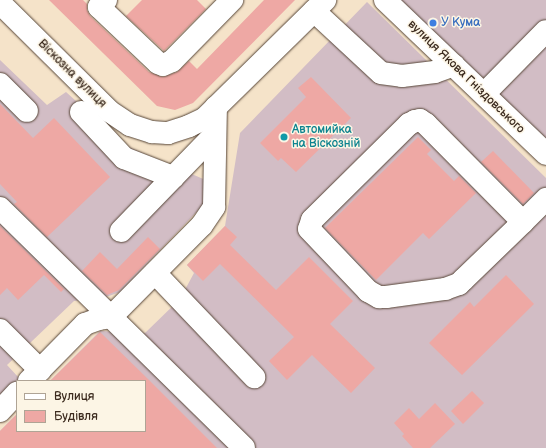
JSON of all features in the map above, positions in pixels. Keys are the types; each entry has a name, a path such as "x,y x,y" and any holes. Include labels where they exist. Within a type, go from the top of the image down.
{"street":[{"name":"вулиця Якова Гніздовського","path":"385,0 546,154"},
{"path":"99,2 158,63 163,65 172,61 220,4"},
{"name":"Віскозна вулиця","path":"0,3 109,111 130,125 152,132 168,133 204,119 319,6"},
{"path":"319,6 381,73 402,76 435,72 454,65"},
{"path":"484,94 546,31"},
{"path":"0,84 27,111"},
{"path":"0,330 34,375 85,324 111,317 202,225 214,207 216,107"},
{"path":"81,112 124,158 173,177"},
{"path":"523,222 426,124 420,120 409,124 312,220 309,229 368,291 379,297 386,297 446,289 459,284 523,222 546,199"},
{"path":"121,231 215,134"},
{"path":"0,208 244,448"},
{"path":"155,273 254,377"},
{"path":"0,411 16,394"}],"shaded area":[{"path":"397,0 546,0 546,145"},
{"path":"367,2 546,178 546,448 0,448 0,431 16,415 16,432 146,432 146,380 51,380 100,331 145,333 180,299 194,273 187,265 225,226 240,133"},
{"path":"0,60 47,105 66,92 126,146 208,181 208,200 120,292 106,297 74,301 7,365 19,378 0,398"}],"building":[{"path":"49,0 83,0 87,4 87,10 90,16 149,72 163,77 177,72 189,61 197,69 264,0 295,0 193,103 175,110 157,106"},
{"path":"142,0 197,0 206,9 164,51 126,16"},
{"path":"311,77 351,118 296,172 281,158 278,161 260,143 306,97 298,88"},
{"path":"0,104 33,138 54,118 110,177 47,237 14,204 17,202 0,184"},
{"path":"418,137 431,150 427,154 454,181 459,176 476,193 429,239 423,233 376,280 325,228"},
{"path":"493,151 534,193 523,204 481,162"},
{"path":"0,226 64,289 61,292 44,275 18,300 7,288 0,295"},
{"path":"225,226 237,237 230,245 276,290 309,257 353,301 330,324 375,368 351,393 312,355 287,380 269,361 294,337 220,264 203,281 187,265"},
{"path":"148,237 160,249 119,290 107,295 82,271 100,252 117,269"},
{"path":"506,275 534,304 462,375 429,343 470,302 474,307"},
{"path":"100,332 217,448 0,448 0,431 16,415 16,432 146,432 146,380 51,380"},
{"path":"472,391 484,403 463,424 451,411"},
{"path":"435,403 455,424 430,448 413,448 402,436 404,434 394,423 409,408 419,419"}],"place":[{"name":"У Кума","path":"433,23"},
{"name":"Автомийка на Віскозній","path":"284,137"}]}
